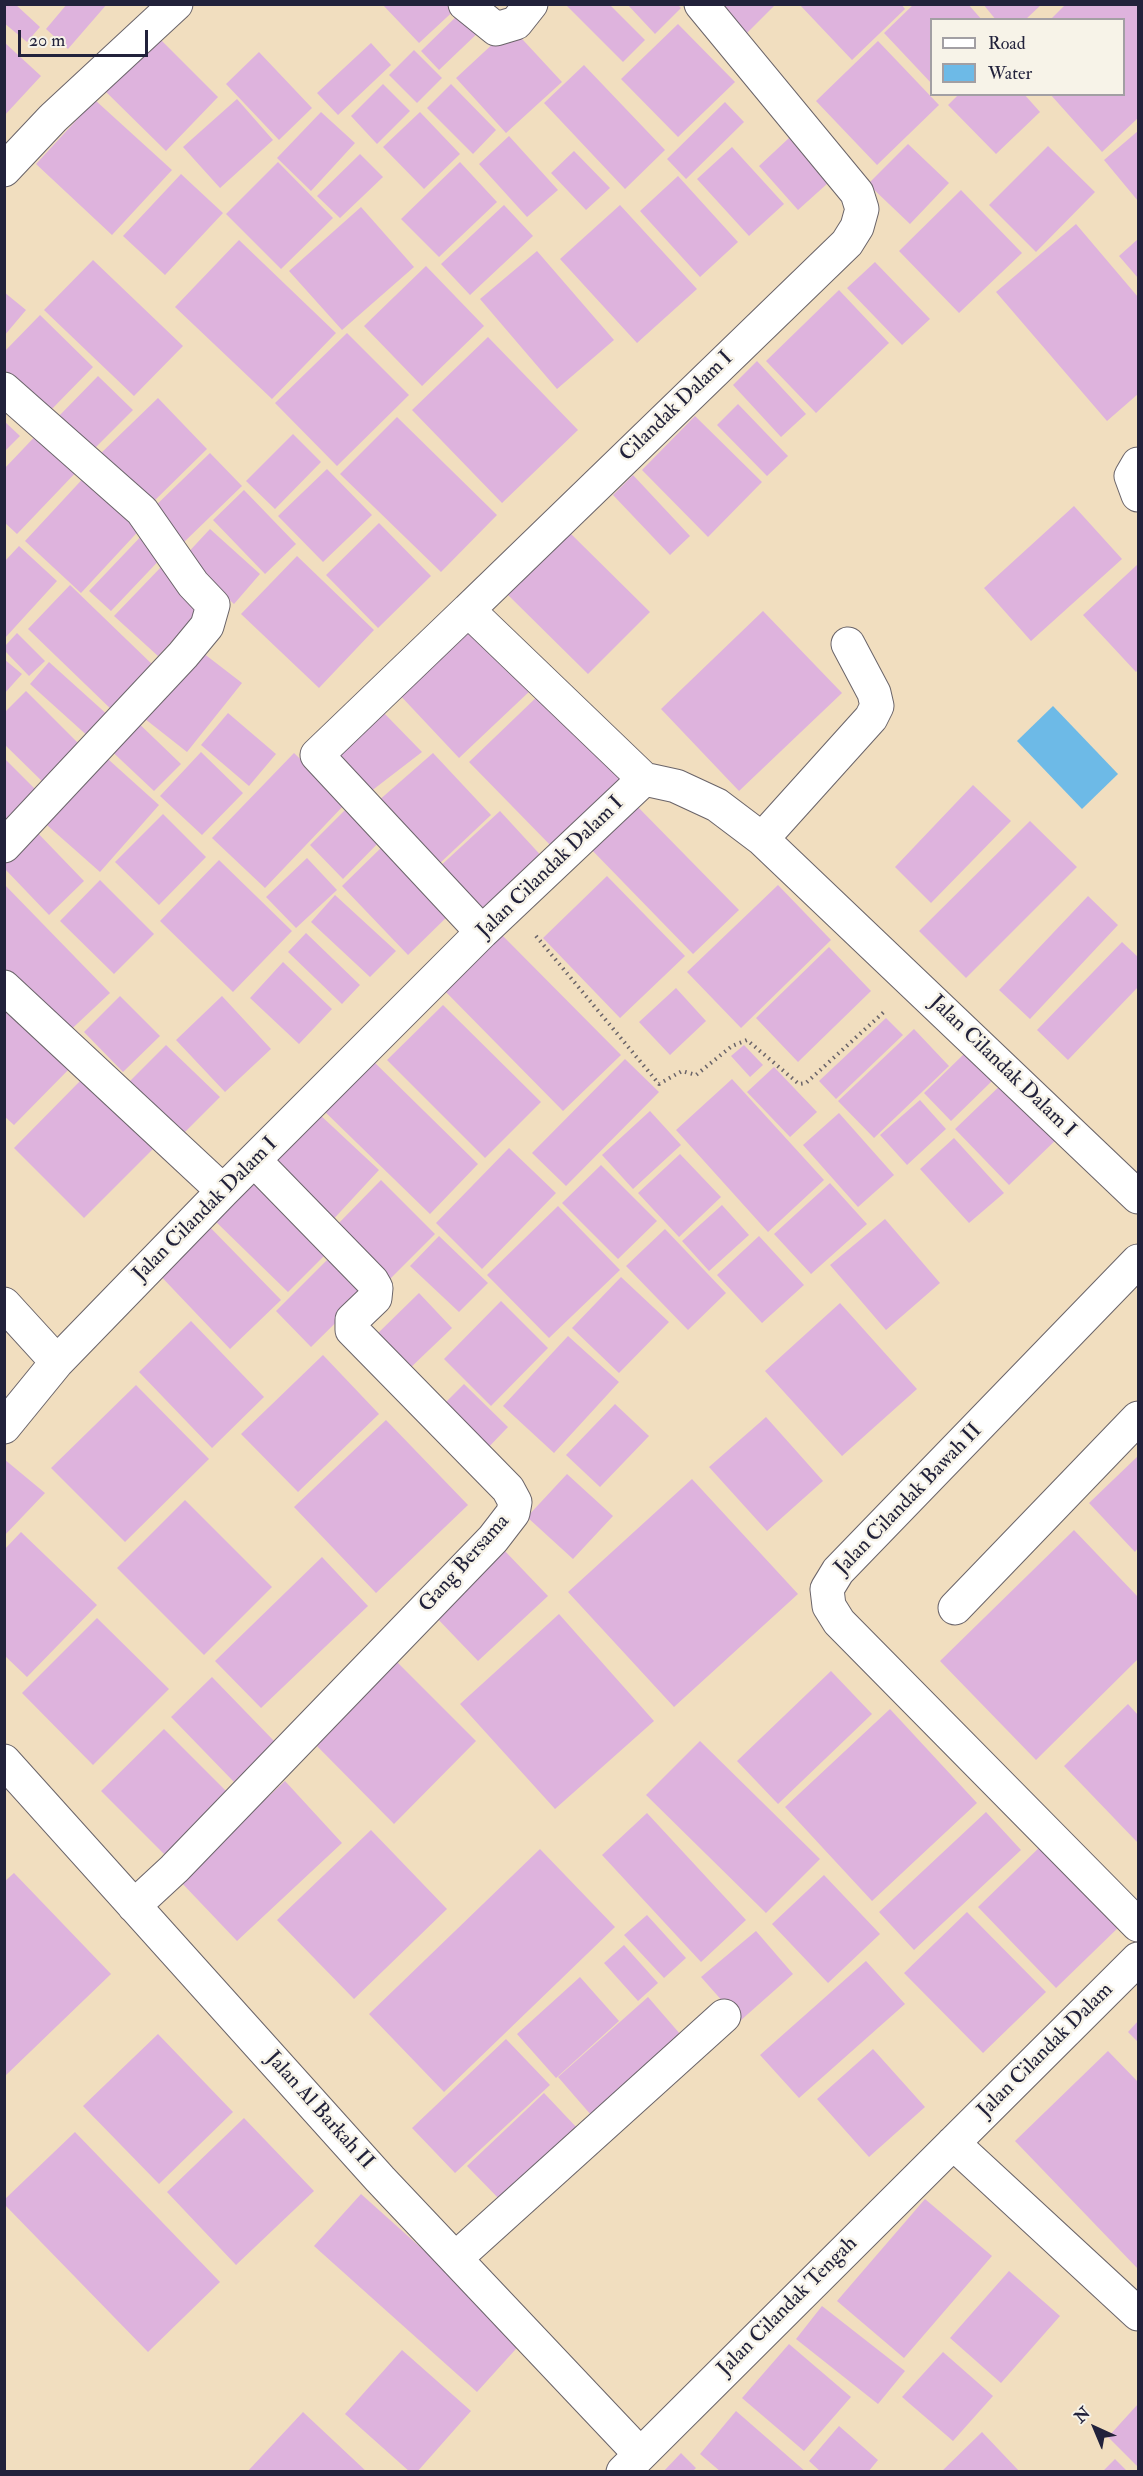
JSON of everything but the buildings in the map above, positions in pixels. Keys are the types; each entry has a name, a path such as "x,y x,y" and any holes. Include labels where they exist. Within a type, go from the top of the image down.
{"street":[{"path":"4,170 53,118 176,4"},
{"path":"465,4 496,29 516,23 531,4"},
{"name":"Cilandak Dalam I","path":"482,932 317,755 847,243 857,227 862,209 857,193 701,4"},
{"path":"4,389 142,511 193,584 213,605 207,626 183,655 4,846"},
{"path":"468,610 644,779"},
{"path":"762,839 871,718 877,706 874,693 848,644"},
{"name":"Jalan Cilandak Dalam I","path":"4,1427 57,1362 223,1191 482,932 644,779 676,786 717,804 762,839 1138,1197"},
{"path":"4,987 223,1191"},
{"name":"Gang Bersama","path":"134,1906 174,1869 460,1573 513,1513 515,1502 508,1489 352,1330 352,1320 375,1298 376,1287 254,1160"},
{"name":"Jalan Cilandak Bawah II","path":"1138,1261 838,1571 827,1589 830,1606 839,1622 1138,1925"},
{"path":"4,1304 57,1362"},
{"path":"955,1608 1138,1418"},
{"name":"Jalan Al Barkah II","path":"4,1761 380,2179 456,2258 632,2463"},
{"name":"Jalan Cilandak Dalam","path":"953,2143 1138,1959"},
{"path":"456,2258 724,2016"},
{"path":"953,2143 1138,2314"},
{"name":"Jalan Cilandak Tengah","path":"632,2463 953,2143"}],"path":[{"path":"510,905 660,1084 682,1071 696,1075 732,1046 747,1040 798,1084 806,1083 867,1029 913,981"}],"water":[{"path":"1053,706 1118,774 1082,809 1017,741"}]}
